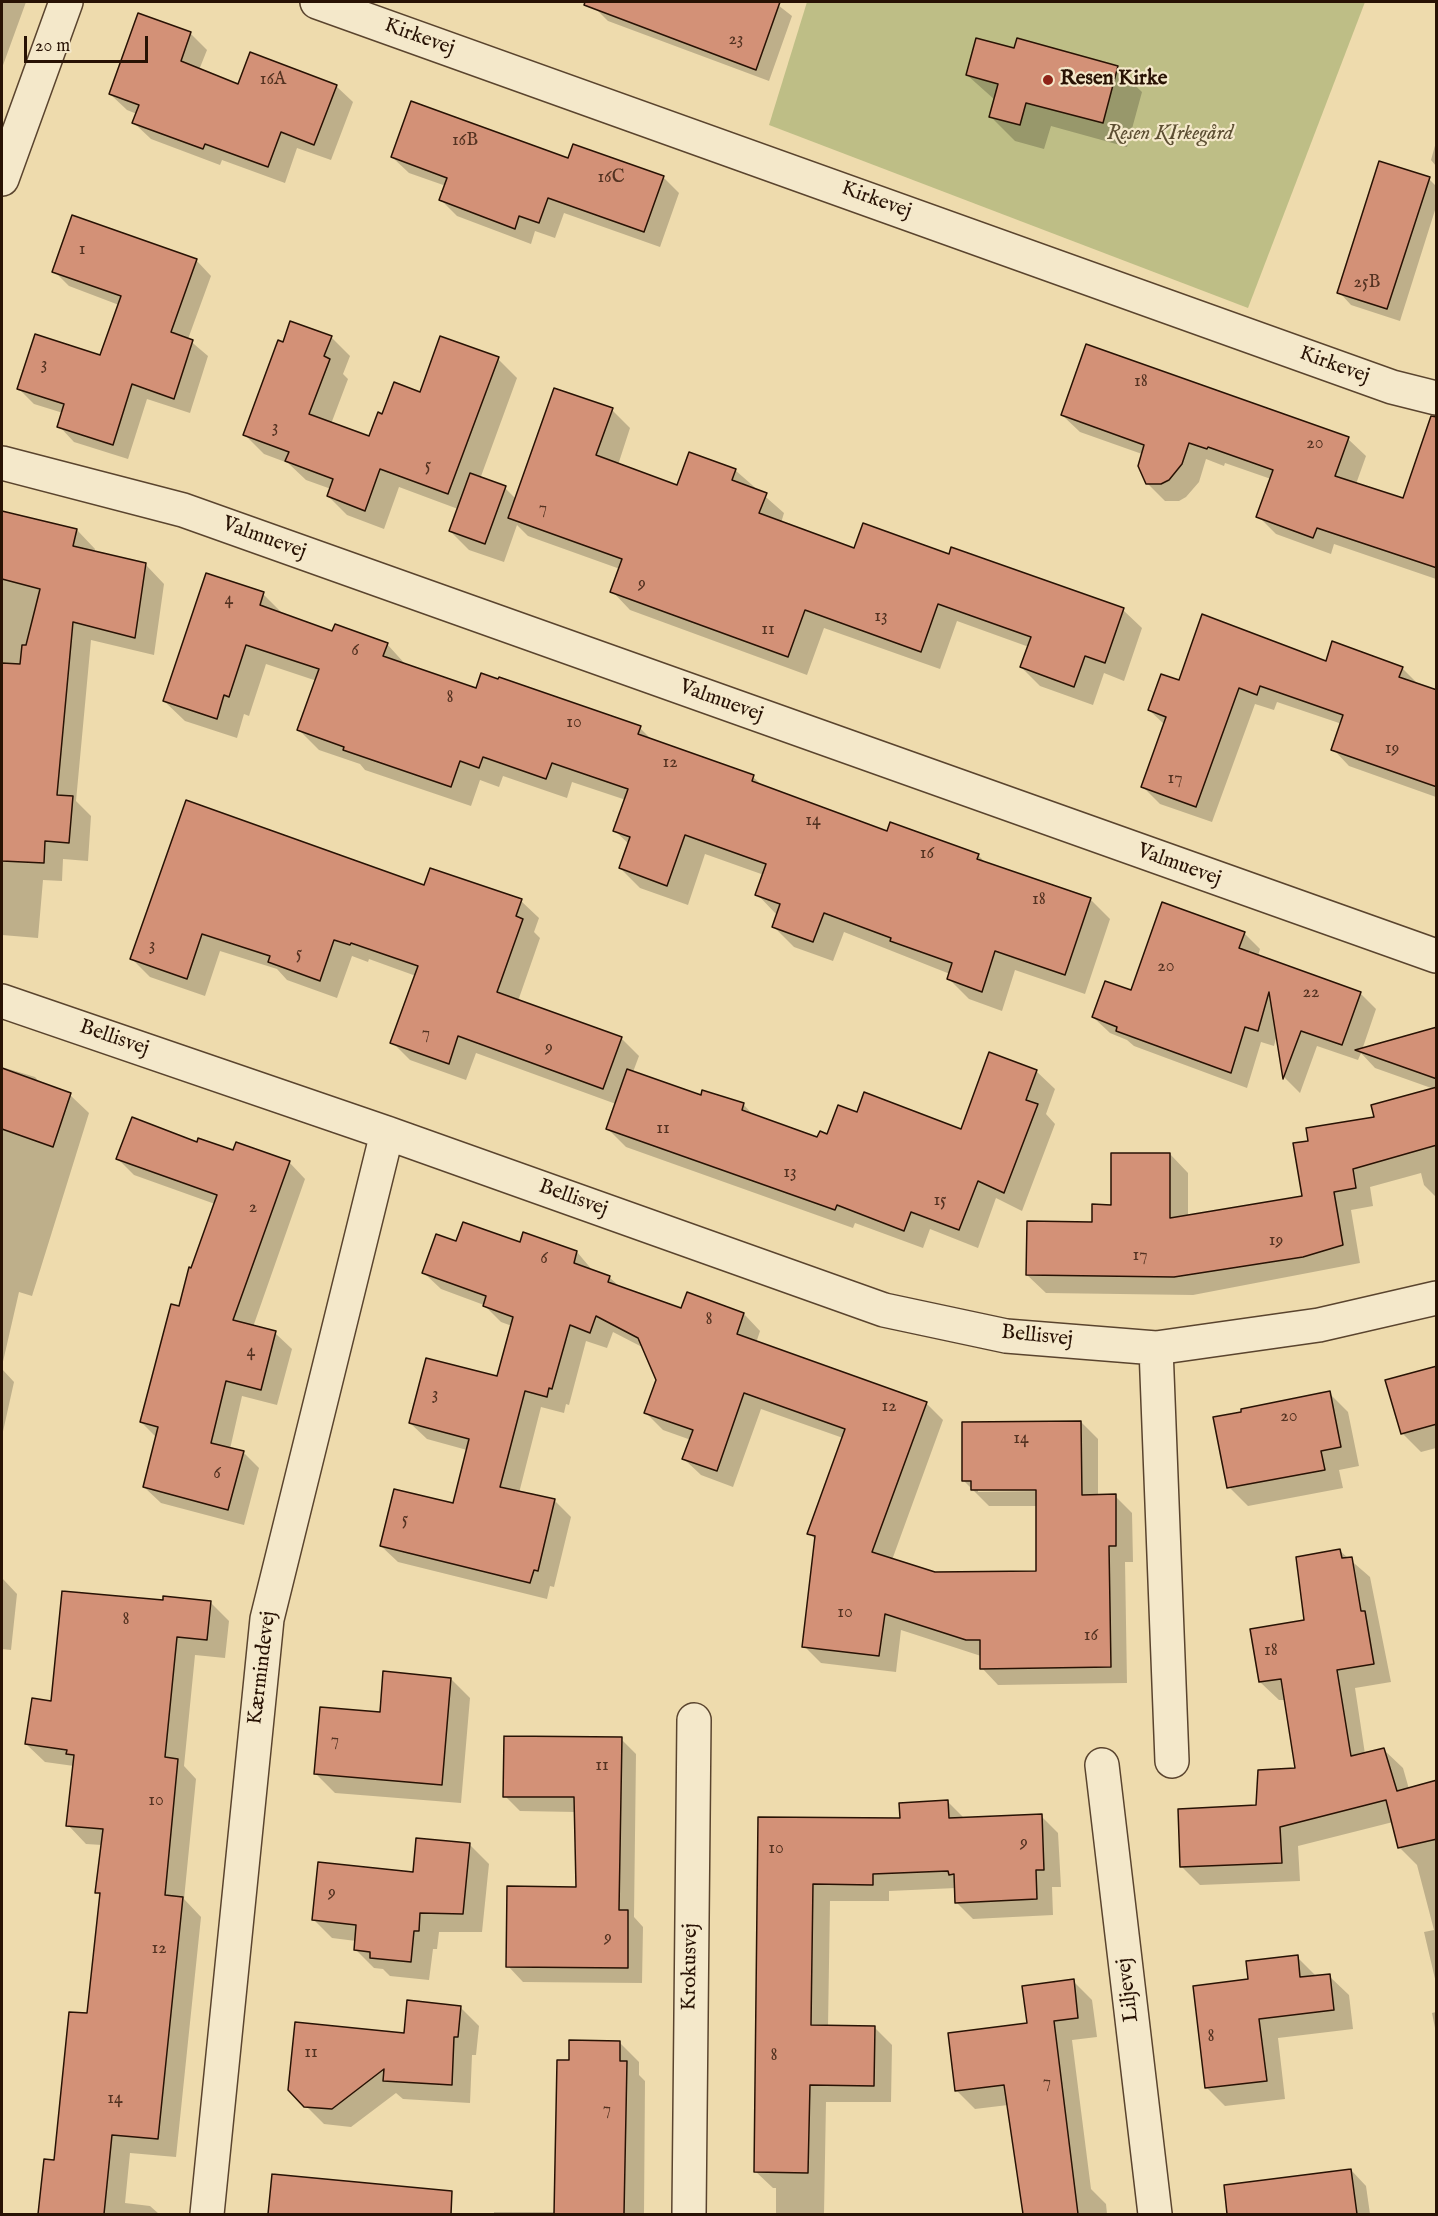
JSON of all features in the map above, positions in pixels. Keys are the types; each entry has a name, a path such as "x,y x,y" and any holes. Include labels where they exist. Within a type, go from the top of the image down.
{"street":[{"path":"2,179 66,2"},
{"name":"Kirkevej","path":"317,2 358,8 1392,387 1437,398"},
{"name":"Valmuevej","path":"2,463 183,510 1437,956"},
{"name":"Bellisvej","path":"2,1000 387,1133 884,1310 1006,1336 1156,1348 1319,1325 1437,1298"},
{"name":"Kærmindevej","path":"207,2214 267,1619 387,1133"},
{"path":"1156,1348 1172,1761"},
{"name":"Krokusvej","path":"689,2214 694,1720"},
{"name":"Liljevej","path":"1102,1765 1155,2214"}],"green space":[{"name":"Resen KIrkegård","path":"807,2 1365,2 1248,308 769,125"}],"building":[{"path":"585,2 780,2 756,70 584,5"},
{"path":"138,13 191,32 181,61 238,84 250,52 337,85 314,145 281,132 268,167 205,144 203,149 132,123 139,105 109,94"},
{"name":"Resen Kirke","path":"976,38 1014,48 1017,38 1118,66 1103,123 1026,103 1020,125 989,117 998,84 966,75"},
{"path":"411,101 568,158 573,144 664,176 644,232 548,198 539,223 519,216 515,229 439,200 447,178 391,157"},
{"path":"1379,161 1430,177 1387,309 1337,293"},
{"path":"72,215 197,259 171,332 193,340 174,399 132,384 113,445 57,427 64,404 17,389 35,334 100,355 121,296 52,272"},
{"path":"290,321 332,336 324,356 330,359 309,414 369,436 378,412 382,414 394,382 420,392 440,336 499,357 448,494 380,469 365,511 327,496 333,479 285,461 289,452 243,435 278,340 283,342"},
{"path":"1086,344 1349,437 1335,476 1403,498 1431,416 1437,417 1437,568 1317,528 1313,538 1256,517 1273,470 1208,447 1207,449 1189,443 1182,464 1169,480 1161,484 1146,484 1138,466 1144,445 1061,415"},
{"path":"554,388 613,408 596,455 677,485 689,452 736,469 732,480 767,493 759,513 854,548 863,523 949,554 951,547 1124,608 1105,663 1085,656 1074,687 1020,667 1031,637 938,604 921,652 805,610 788,657 610,592 622,559 508,518"},
{"path":"470,473 506,486 485,544 449,531"},
{"path":"2,511 77,529 73,546 146,563 135,638 73,622 57,795 73,796 69,843 45,841 44,863 2,861 2,663 20,664 22,645 26,645 40,589 2,579"},
{"path":"206,573 264,592 260,605 332,631 335,624 388,643 383,656 476,688 481,673 498,679 499,677 641,726 638,734 754,775 752,781 887,831 890,822 979,854 977,859 1091,898 1065,975 995,951 982,992 947,979 952,963 890,941 891,938 824,913 813,942 772,927 780,904 755,895 766,864 685,835 667,886 619,868 630,837 613,831 628,789 552,763 546,779 483,757 479,768 460,761 451,787 343,750 344,747 297,730 319,669 246,645 229,697 224,695 217,719 163,701"},
{"path":"1202,614 1326,661 1332,641 1403,667 1399,677 1437,690 1437,787 1331,750 1343,715 1260,686 1257,695 1239,688 1196,807 1141,787 1166,717 1148,710 1161,674 1179,680"},
{"path":"186,800 424,885 430,868 522,899 516,916 523,919 497,992 622,1037 603,1089 458,1036 449,1064 390,1043 418,966 351,943 350,945 334,940 320,981 268,962 270,956 202,934 187,979 130,959"},
{"path":"1162,902 1245,932 1239,948 1361,992 1342,1045 1301,1031 1283,1079 1269,992 1258,1031 1245,1027 1231,1073 1116,1031 1117,1027 1092,1017 1105,981 1131,990"},
{"path":"1437,1027 1437,1079 1355,1050"},
{"path":"989,1052 1037,1070 1026,1100 1038,1104 1004,1193 978,1181 959,1230 911,1212 904,1231 837,1205 835,1210 606,1129 627,1069 701,1095 702,1090 744,1103 742,1110 817,1137 820,1131 827,1134 838,1105 857,1112 864,1092 961,1129"},
{"path":"2,1068 71,1093 53,1147 2,1129"},
{"path":"1437,1087 1437,1145 1353,1169 1356,1188 1334,1192 1343,1245 1303,1257 1174,1277 1026,1275 1027,1221 1092,1222 1092,1204 1111,1205 1111,1153 1170,1153 1170,1218 1302,1196 1293,1143 1308,1141 1306,1128 1374,1117 1371,1105"},
{"path":"132,1117 197,1142 198,1138 233,1150 236,1142 290,1161 233,1320 276,1331 261,1390 226,1381 211,1443 244,1451 228,1510 143,1487 158,1427 140,1422 171,1304 179,1306 189,1267 191,1268 217,1195 116,1159"},
{"path":"463,1222 520,1242 523,1232 577,1251 574,1263 610,1276 608,1282 681,1308 687,1292 744,1313 737,1334 927,1402 872,1552 935,1572 1036,1571 1036,1490 971,1490 971,1481 962,1481 962,1422 1081,1421 1082,1495 1116,1494 1116,1546 1109,1546 1111,1667 980,1669 980,1640 966,1640 885,1614 879,1656 802,1647 815,1536 807,1534 845,1429 744,1393 717,1471 682,1459 693,1430 644,1413 656,1380 638,1338 596,1316 590,1333 570,1325 552,1389 549,1388 547,1397 525,1391 500,1487 555,1499 538,1571 534,1570 530,1583 380,1546 394,1489 453,1503 469,1439 409,1423 426,1358 497,1376 513,1317 483,1306 486,1296 422,1273 436,1234 456,1241"},
{"path":"1437,1366 1437,1424 1401,1434 1385,1380"},
{"path":"1330,1391 1341,1447 1321,1451 1325,1470 1227,1488 1213,1417"},
{"path":"1340,1549 1342,1558 1352,1557 1361,1611 1365,1611 1374,1664 1337,1670 1351,1756 1384,1748 1397,1791 1437,1780 1437,1839 1398,1848 1386,1800 1280,1827 1282,1863 1180,1867 1178,1809 1256,1805 1258,1770 1295,1768 1281,1679 1259,1682 1250,1629 1304,1620 1296,1557"},
{"path":"62,1591 163,1600 163,1596 211,1601 207,1640 177,1637 165,1757 178,1759 165,1895 183,1897 158,2139 112,2135 104,2214 38,2214 44,2159 54,2160 69,2012 87,2013 100,1893 95,1893 103,1829 66,1826 74,1755 66,1754 67,1750 25,1744 32,1698 51,1701"},
{"path":"383,1671 451,1678 442,1785 314,1774 320,1707 380,1712"},
{"path":"504,1736 622,1737 619,1910 628,1910 628,1968 506,1967 507,1886 576,1887 574,1797 503,1797"},
{"path":"948,1800 949,1818 1042,1814 1044,1870 1036,1870 1037,1899 955,1903 954,1874 949,1875 948,1871 873,1874 873,1885 813,1884 811,2025 875,2026 874,2086 810,2085 808,2173 754,2172 758,1817 900,1818 899,1803"},
{"path":"416,1838 470,1843 463,1914 420,1913 419,1931 414,1931 411,1962 370,1958 370,1952 354,1950 356,1925 312,1920 318,1862 413,1872"},
{"path":"1298,1955 1300,1977 1330,1974 1334,2010 1259,2019 1267,2081 1205,2088 1193,1986 1248,1979 1246,1961"},
{"path":"1074,1979 1078,2018 1054,2021 1078,2214 1023,2214 1004,2085 955,2091 948,2033 1027,2023 1022,1986"},
{"path":"407,2000 461,2006 458,2037 454,2037 452,2085 383,2081 384,2069 332,2109 304,2107 288,2090 295,2022 404,2033"},
{"path":"569,2040 620,2041 620,2061 627,2061 624,2214 554,2214 557,2060 569,2060"},
{"path":"1351,2169 1357,2214 1227,2214 1224,2185"},
{"path":"272,2174 452,2191 451,2214 268,2214"}],"place":[{"name":"Resen Kirke","path":"1048,80"}]}
